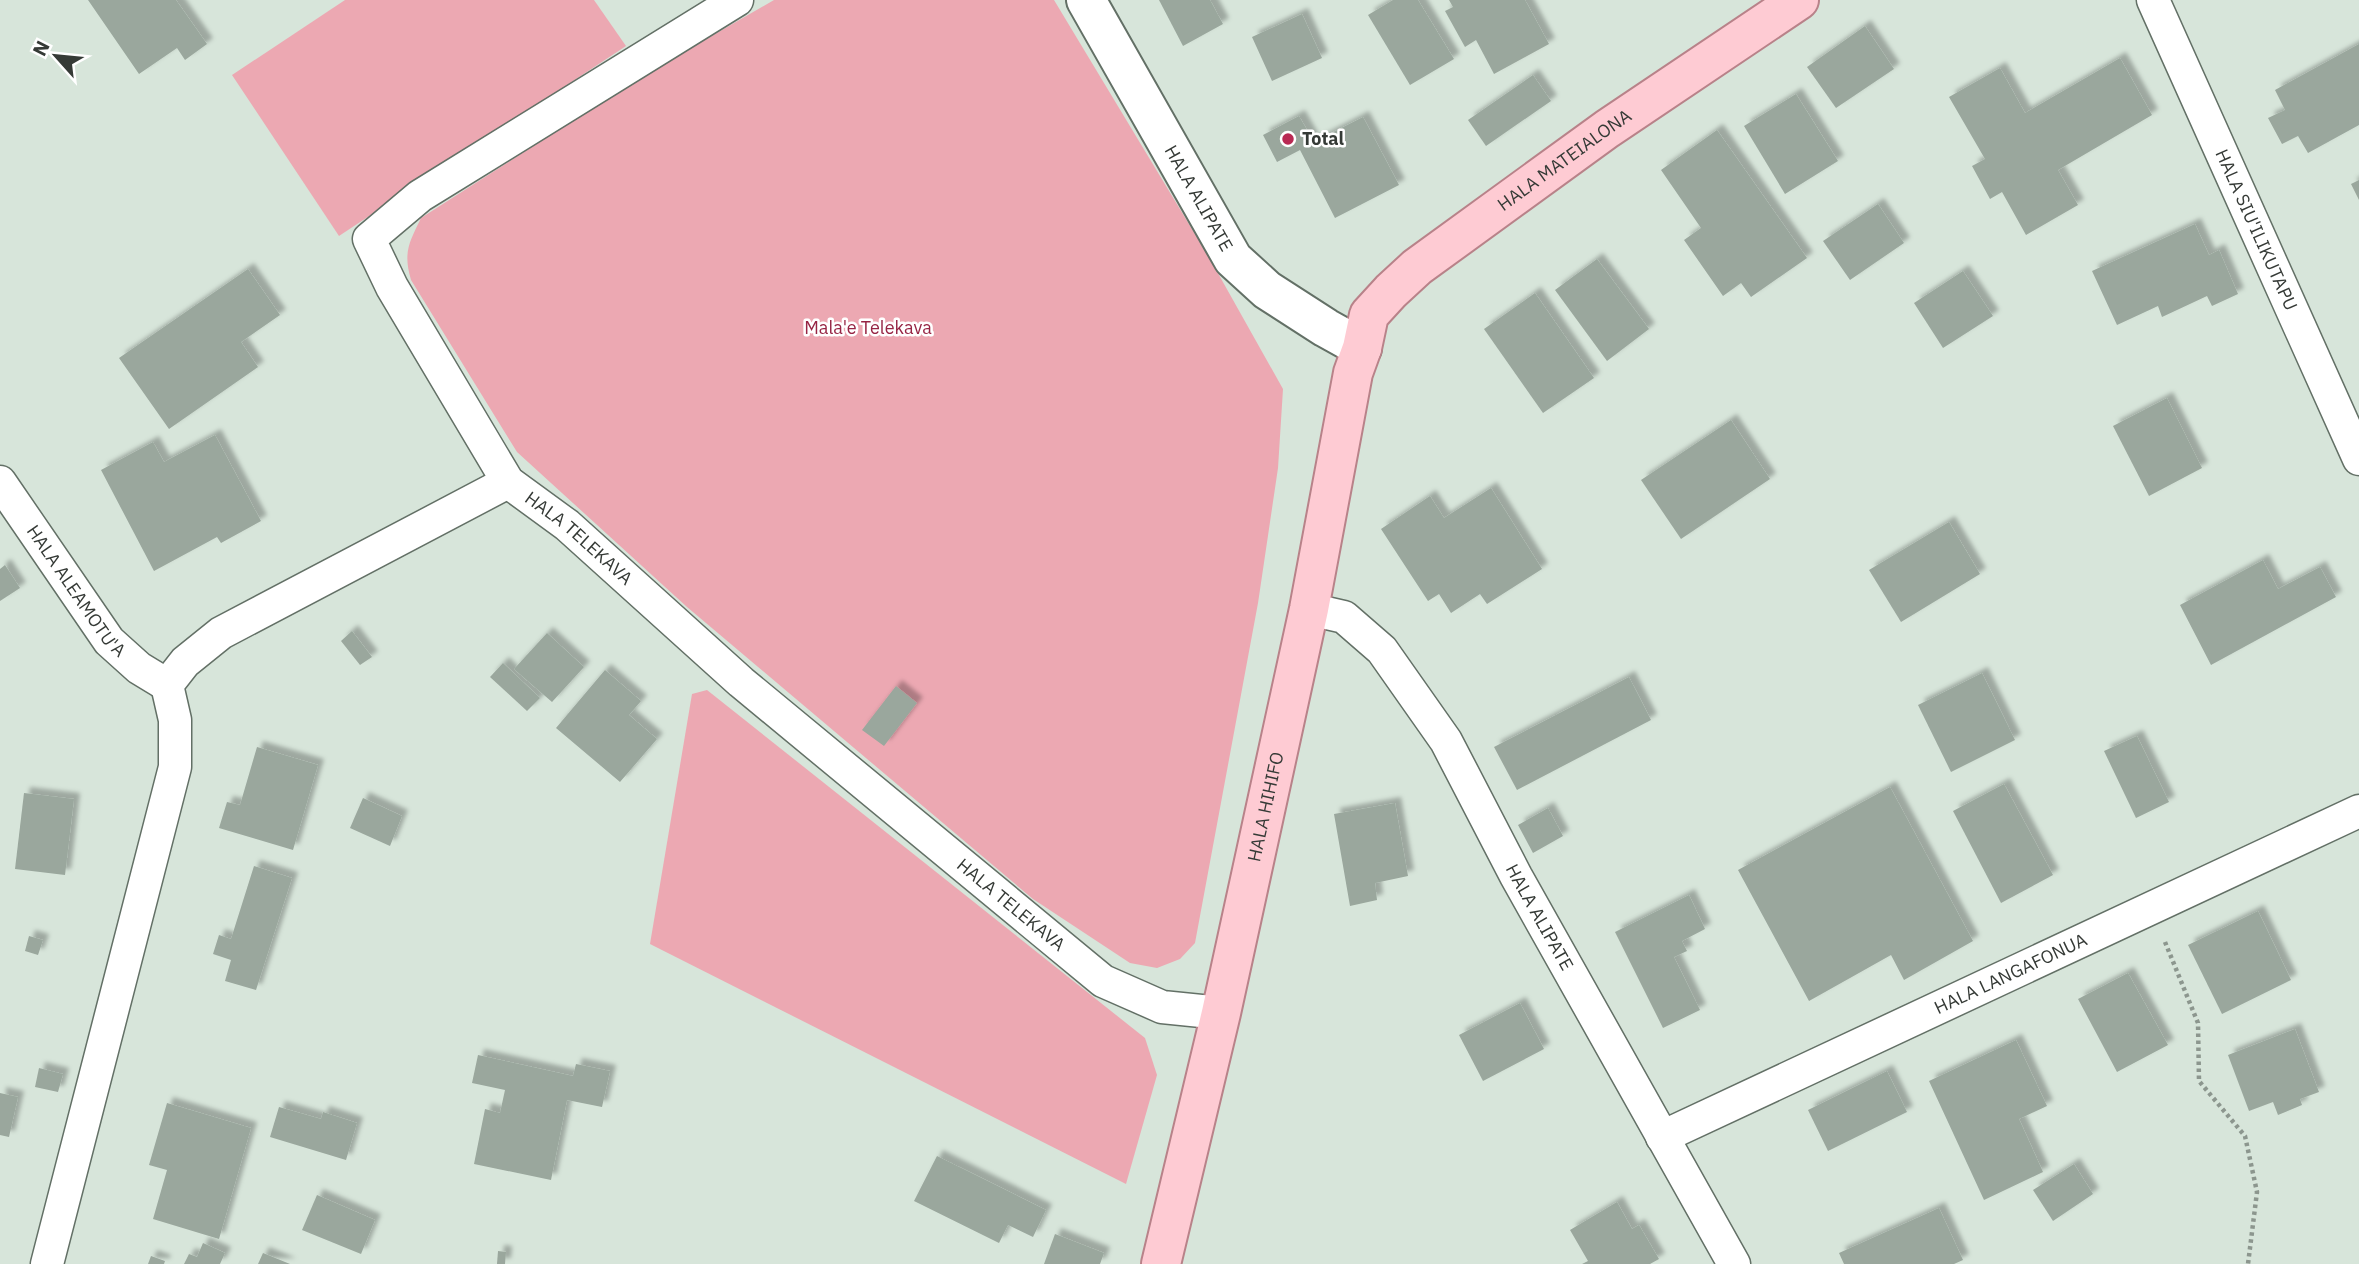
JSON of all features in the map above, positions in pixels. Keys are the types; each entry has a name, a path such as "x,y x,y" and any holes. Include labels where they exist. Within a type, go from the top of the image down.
{"main road":[{"name":"HALA MATEIALONA","path":"1362,348 1369,315 1417,267 1607,129 1792,2"},
{"name":"HALA HIHIFO","path":"1161,1264 1221,1013 1309,609 1353,373 1362,348"}],"street":[{"name":"HALA TELEKAVA","path":"737,0 420,196 369,239 392,287 508,482 567,525 741,682 1103,981 1162,1007 1221,1013"},
{"name":"HALA ALIPATE","path":"1086,0 1233,259 1267,290 1362,348"},
{"name":"HALA SIU'ILIKUTAPU","path":"2153,0 2359,460"},
{"name":"HALA ALEAMOTU'A","path":"0,482 109,641 139,668 167,685"},
{"path":"47,1264 175,767 175,720 167,685 185,662 221,633 508,482"},
{"name":"HALA ALIPATE","path":"1309,609 1344,617 1382,650 1446,741 1516,876 1734,1264"},
{"name":"HALA LANGAFONUA","path":"1662,1137 2359,811"}],"path":[{"path":"2151,909 2198,1023 2199,1081 2245,1136 2257,1192 2248,1264"}],"green space":[{"path":"345,0 594,0 626,46 339,236 232,75"},
{"name":"Mala'e Telekava","path":"774,0 1054,0 1210,259 1283,389 1278,468 1258,603 1195,943 1180,959 1157,968 1130,963 1033,899 687,607 517,452 411,280 408,248 421,218 644,75"},
{"path":"707,690 1145,1038 1157,1075 1126,1184 650,944 692,694"}],"building":[{"path":"88,0 176,0 207,44 185,60 177,48 139,74"},
{"path":"1159,0 1210,0 1223,24 1183,46"},
{"path":"1393,0 1418,0 1454,59 1410,85 1368,15"},
{"path":"1449,0 1525,0 1549,44 1494,74 1476,40 1465,47 1445,11 1453,7"},
{"path":"1302,14 1322,58 1272,81 1252,37"},
{"path":"1865,26 1894,69 1836,108 1807,67"},
{"path":"2359,44 2359,125 2308,153 2298,136 2282,144 2268,118 2285,110 2275,90"},
{"path":"2120,58 2152,115 2058,170 2078,205 2026,235 2002,192 1990,199 1972,166 1985,159 1949,97 2000,68 2025,113"},
{"path":"1533,75 1551,101 1486,146 1468,120"},
{"path":"1796,94 1838,161 1785,194 1744,126"},
{"path":"1299,116 1314,142 1363,117 1399,185 1335,218 1300,150 1277,162 1263,135"},
{"path":"1717,130 1807,258 1751,297 1741,283 1723,296 1684,240 1701,228 1661,170"},
{"path":"2359,180 2359,200 2351,184"},
{"path":"1878,204 1904,243 1850,280 1823,241"},
{"path":"2195,224 2209,255 2219,250 2238,294 2212,306 2207,296 2162,317 2158,306 2117,325 2092,271"},
{"path":"1597,259 1649,329 1607,361 1555,290"},
{"path":"248,269 280,315 241,342 258,367 169,429 119,358"},
{"path":"1963,271 1993,316 1943,348 1914,303"},
{"path":"1535,293 1594,378 1543,413 1484,329"},
{"path":"2167,398 2202,468 2149,496 2113,426"},
{"path":"1731,420 1770,479 1681,539 1641,480"},
{"path":"215,435 261,521 221,543 217,537 154,571 101,470 153,442 164,462"},
{"path":"1491,488 1542,569 1487,604 1480,594 1451,613 1439,594 1428,601 1381,529 1430,496 1444,518"},
{"path":"1949,522 1980,574 1901,622 1869,570"},
{"path":"2263,560 2278,589 2320,567 2336,597 2211,665 2180,605"},
{"path":"5,565 20,588 0,601 0,569"},
{"path":"352,631 372,657 360,665 341,641"},
{"path":"547,633 584,667 552,702 514,669"},
{"path":"503,663 540,698 527,711 490,677"},
{"path":"605,670 641,701 629,715 657,739 620,782 556,728"},
{"path":"1982,673 2015,740 1951,772 1918,705"},
{"path":"1629,677 1651,720 1517,790 1494,747"},
{"path":"896,686 917,703 884,746 862,730"},
{"path":"2137,736 2169,802 2136,818 2104,751"},
{"path":"257,747 318,765 293,850 219,828 227,802 240,805"},
{"path":"2004,784 2053,875 2001,903 1953,811"},
{"path":"1890,787 1973,941 1904,980 1891,955 1809,1001 1738,870"},
{"path":"24,793 74,799 65,875 15,869"},
{"path":"363,798 402,816 390,846 350,828"},
{"path":"1395,803 1408,876 1375,883 1377,900 1350,906 1334,814"},
{"path":"1548,808 1563,836 1533,853 1518,825"},
{"path":"254,866 292,878 256,990 225,981 231,960 213,954 219,935 231,939"},
{"path":"1689,895 1705,929 1682,941 1687,951 1674,957 1700,1010 1663,1028 1615,932"},
{"path":"2258,911 2291,980 2222,1014 2188,945"},
{"path":"29,936 43,940 38,955 25,951"},
{"path":"2128,973 2168,1045 2117,1072 2078,999"},
{"path":"1520,1003 1544,1049 1483,1081 1459,1035"},
{"path":"2295,1029 2319,1092 2300,1099 2302,1105 2278,1115 2273,1102 2249,1111 2228,1055"},
{"path":"2016,1040 2047,1106 2019,1119 2043,1172 1984,1200 1929,1081"},
{"path":"478,1055 573,1076 576,1064 610,1071 602,1107 567,1100 551,1180 474,1164 485,1109 500,1113 505,1090 472,1083"},
{"path":"39,1068 63,1074 58,1092 35,1087"},
{"path":"1887,1071 1907,1112 1828,1151 1808,1110"},
{"path":"0,1093 18,1097 9,1137 0,1135"},
{"path":"167,1103 251,1128 219,1239 153,1219 167,1170 149,1165"},
{"path":"279,1107 321,1119 323,1112 357,1123 346,1160 270,1137"},
{"path":"937,1156 1046,1210 1033,1237 1008,1225 999,1243 914,1201"},
{"path":"2074,1164 2093,1194 2053,1221 2033,1190"},
{"path":"317,1195 375,1220 361,1254 302,1230"},
{"path":"1617,1202 1632,1229 1639,1225 1659,1259 1650,1264 1582,1264 1588,1261 1570,1230"},
{"path":"1939,1208 1963,1260 1954,1264 1844,1264 1839,1253"},
{"path":"1055,1234 1104,1253 1100,1264 1044,1264"},
{"path":"203,1243 225,1253 220,1264 184,1264 189,1254 197,1257"},
{"path":"498,1251 506,1252 505,1264 497,1264"},
{"path":"263,1253 290,1264 258,1264"},
{"path":"151,1256 165,1261 164,1264 148,1264"}],"place":[{"name":"Total","path":"1288,139"}]}
